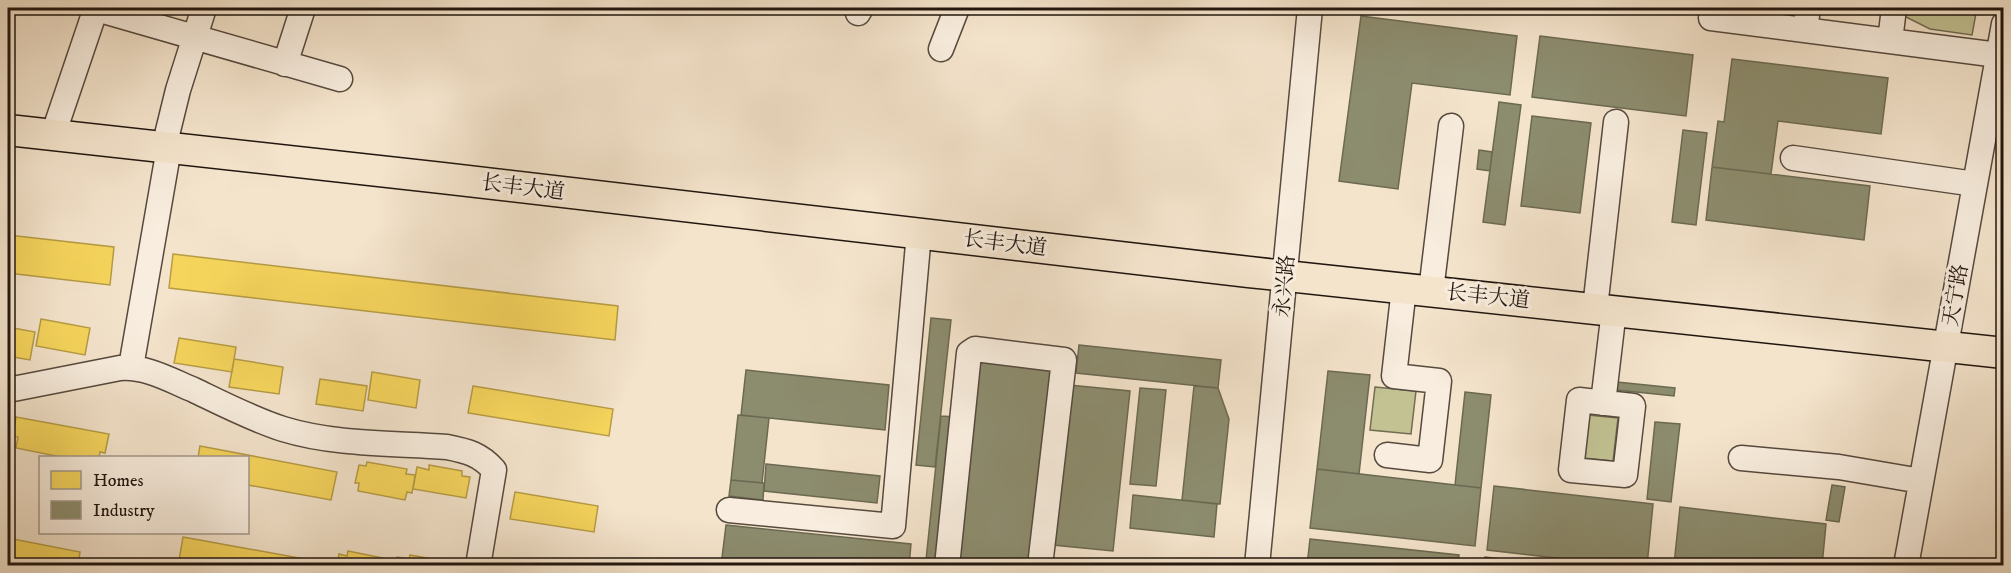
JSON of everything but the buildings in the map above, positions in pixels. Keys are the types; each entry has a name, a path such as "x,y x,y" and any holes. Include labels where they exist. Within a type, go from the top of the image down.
{"main road":[{"name":"长丰大道","path":"8,130 1285,276 2004,353"}],"street":[{"path":"54,135 95,8 340,79"},
{"path":"131,367 166,147 178,90 204,8"},
{"path":"285,63 303,8"},
{"path":"941,49 957,8"},
{"name":"永兴路","path":"1257,566 1310,8"},
{"path":"1712,8 1711,18 1806,19 1890,41 1998,54"},
{"path":"1890,41 1894,8"},
{"name":"天宁路","path":"1906,566 2004,24"},
{"path":"1603,403 1604,309 1616,122"},
{"path":"1387,455 1430,460 1439,381 1394,376 1417,289 1451,126"},
{"path":"1793,158 1975,184"},
{"path":"729,510 893,526 919,233"},
{"path":"947,566 969,353 975,349 1064,360 1040,566"},
{"path":"8,390 131,367 164,377 258,420 284,429 345,440 464,450 484,459 494,470 478,566"},
{"path":"1741,458 1839,467 1921,482"}],"green space":[{"path":"1902,8 1977,8 1972,35 1930,29 1902,15"},
{"path":"1375,387 1416,391 1411,434 1370,430"},
{"path":"1588,415 1618,418 1613,461 1583,458"}]}
